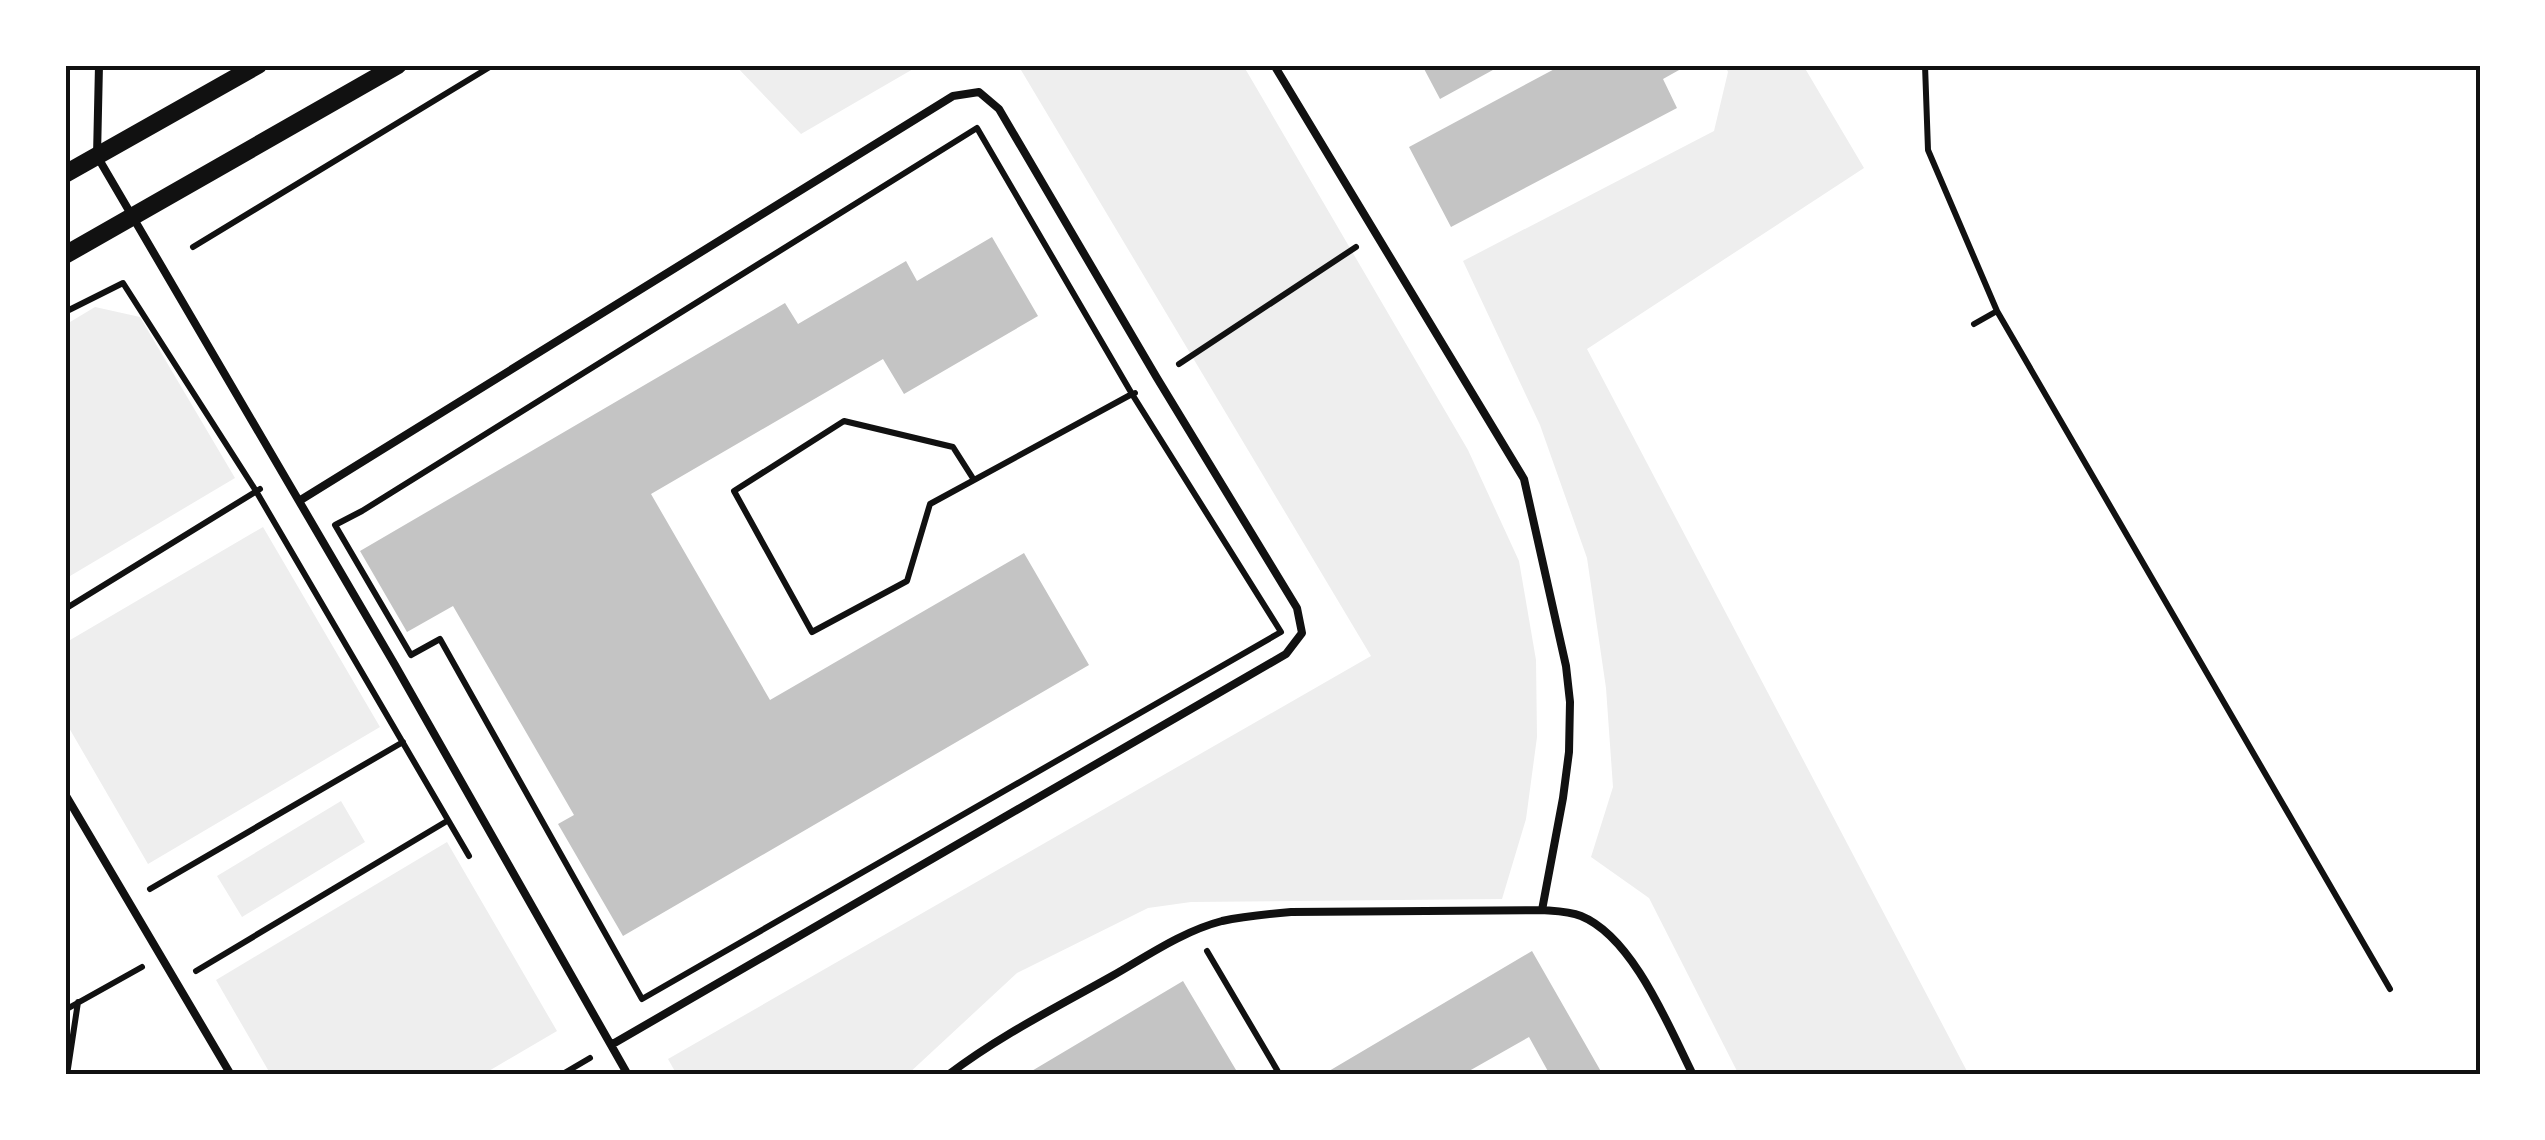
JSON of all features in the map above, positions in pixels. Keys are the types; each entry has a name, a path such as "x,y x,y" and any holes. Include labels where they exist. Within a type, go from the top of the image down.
{"street":[{"path":"65,174 258,65"},
{"path":"65,255 398,65"}],"lane":[{"path":"99,65 97,156 300,501 628,1075"},
{"path":"1274,65 1524,478 1566,666 1570,702 1563,798 1542,910"},
{"path":"300,501 953,96 979,92 999,109 1297,608 1302,633 1286,654 611,1045"},
{"path":"65,794 231,1075"},
{"path":"948,1075 1019,1029 1195,931 1220,922 1290,912 1542,910 1580,915 1610,935 1653,996 1693,1075"}],"path":[{"path":"193,247 492,65"},
{"path":"1925,65 1928,150 1997,311 2390,989"},
{"path":"976,128 1132,394 1281,632 642,999 440,639 412,655 335,525 976,128"},
{"path":"974,480 953,447 844,421 734,491 812,632 907,581 930,504 1132,394 1376,234"},
{"path":"65,312 123,283 256,491 476,868"},
{"path":"1974,324 1997,311"},
{"path":"65,609 284,474"},
{"path":"128,901 430,726"},
{"path":"176,983 474,804"},
{"path":"1195,931 1280,1075"},
{"path":"65,1010 160,955"},
{"path":"66,1075 78,1002"},
{"path":"590,1058 595,1066"}],"shaded area":[{"path":"735,65 920,65 801,134"},
{"path":"1018,65 1243,65 1468,450 1519,561 1536,660 1537,737 1526,819 1502,899 1191,902 1148,908 1017,973 907,1075 677,1075 668,1059 1371,656"},
{"path":"1725,65 1803,65 1864,168 1587,349 1969,1075 1739,1075 1649,898 1591,857 1613,787 1606,688 1587,558 1540,425 1463,261 1714,131 1728,72"},
{"path":"95,307 140,317 235,478 65,579 65,325"},
{"path":"263,527 380,727 148,864 65,721 65,643"},
{"path":"341,801 365,842 242,917 217,876"},
{"path":"447,842 557,1031 482,1075 271,1075 216,980"}],"building":[{"path":"1422,65 1502,65 1440,99"},
{"path":"1562,65 1688,65 1663,79 1677,108 1451,227 1409,147"},
{"path":"992,237 1038,316 904,394 883,359 651,494 770,700 1024,553 1089,665 623,936 558,824 574,815 453,606 407,632 360,551 785,303 798,324 906,261 917,281"},
{"path":"1532,951 1603,1075 1550,1075 1529,1037 1462,1075 1331,1075 1329,1071"},
{"path":"1183,981 1239,1075 1025,1075"}]}
